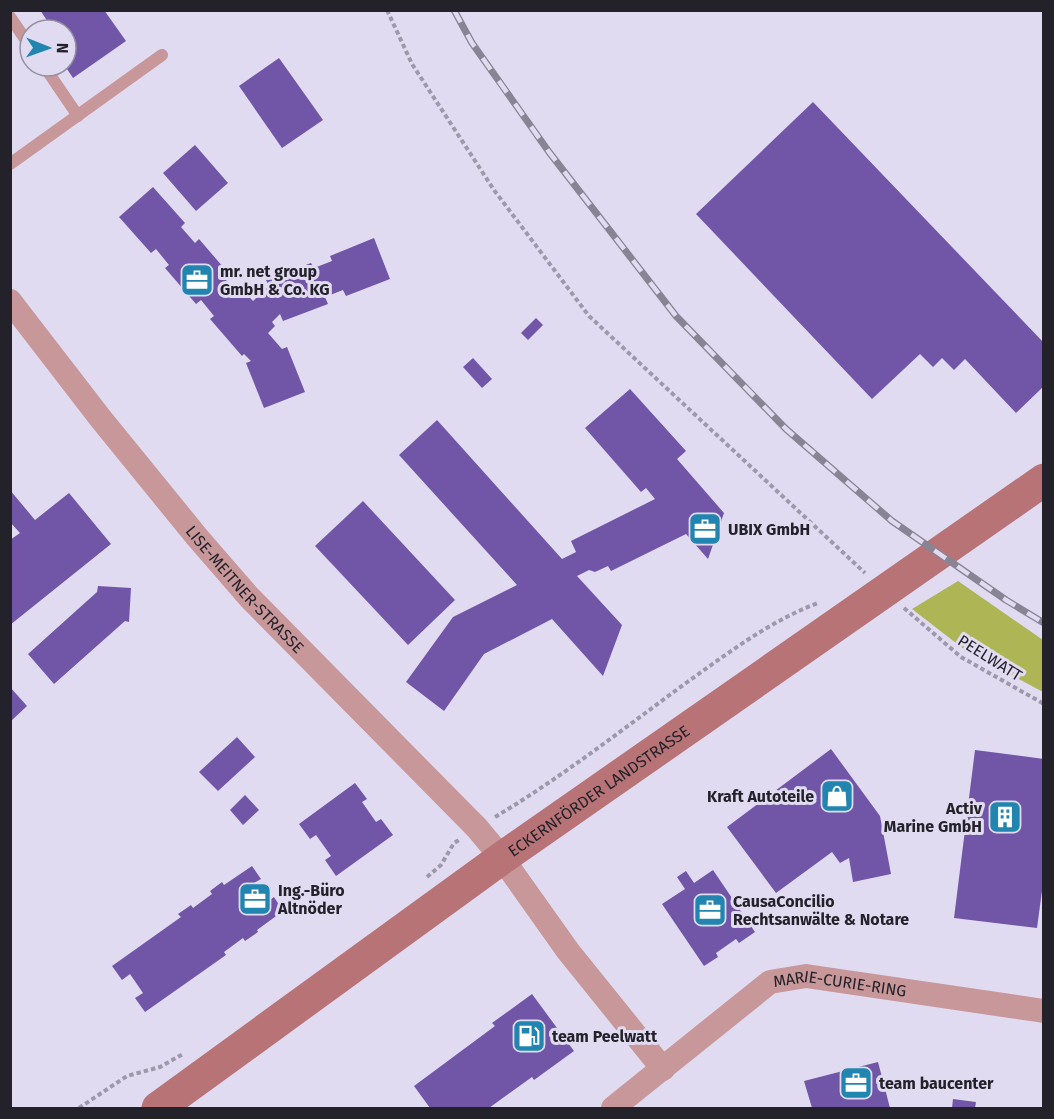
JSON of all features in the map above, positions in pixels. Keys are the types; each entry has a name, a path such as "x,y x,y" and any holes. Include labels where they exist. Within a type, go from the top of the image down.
{"street":[{"name":"LISE-MEITNER-STRASSE","path":"10,301 101,419 249,597 477,828 502,858"},
{"name":"ECKERNFÖRDER LANDSTRASSE","path":"158,1108 502,858 890,594 985,520 1044,480"},
{"path":"502,858 568,951 663,1069"},
{"name":"MARIE-CURIE-RING","path":"614,1108 770,982 806,976 1044,1011"}],"lane":[{"path":"10,164 162,54"},
{"path":"52,78 78,116"}],"path":[{"name":"PEELWATT","path":"387,10 412,64 494,190 589,316 961,657 1044,704"}],"green space":[{"path":"958,581 1043,640 1043,692 965,650 912,609"}],"building":[{"path":"40,10 104,10 126,41 78,75 78,18 45,18"},
{"path":"279,58 323,120 282,148 239,86"},
{"path":"813,102 1044,343 1044,386 1016,413 965,359 954,370 942,358 933,367 920,354 872,399 696,214"},
{"path":"195,145 228,183 196,211 163,173"},
{"path":"153,187 185,223 181,227 195,243 199,239 230,275 225,279 239,294 243,290 253,301 269,286 266,280 311,263 314,268 332,261 330,256 374,238 390,279 346,296 343,290 325,297 328,304 283,321 280,314 272,322 275,326 268,333 282,349 287,347 305,392 264,408 246,363 251,361 244,354 242,356 210,319 214,316 201,300 196,304 165,268 169,265 156,249 151,253 119,217"},
{"path":"536,318 543,325 528,340 521,333"},
{"path":"473,358 492,379 482,388 463,367"},
{"path":"630,389 686,451 677,459 724,513 708,559 686,534 611,571 608,566 595,572 589,570 577,576 622,625 603,676 552,619 484,654 444,711 406,682 453,617 517,585 399,455 437,420 562,559 576,552 571,541 655,499 646,488 641,492 585,428"},
{"path":"10,490 35,520 69,493 111,544 10,625 10,540 20,533 10,522"},
{"path":"363,501 455,600 408,645 315,546"},
{"path":"98,586 131,588 129,622 125,621 54,684 28,654 97,592"},
{"path":"10,687 27,706 10,722"},
{"path":"237,737 255,757 218,791 199,772"},
{"path":"831,749 880,816 891,874 853,882 849,858 840,863 832,852 776,893 727,827"},
{"name":"Activ Marine GmbH","path":"975,750 1044,759 1044,876 1037,928 954,918"},
{"path":"355,783 367,799 362,802 376,822 381,819 393,835 336,876 325,860 331,856 316,835 310,839 299,824"},
{"path":"245,795 259,810 243,825 230,810"},
{"path":"252,866 261,879 254,883 267,902 274,897 283,911 257,930 258,932 245,941 243,938 224,952 226,955 145,1012 135,998 143,993 130,974 122,980 112,966 181,917 178,914 191,905 193,908 212,894 210,891 222,882 224,885"},
{"path":"713,870 755,932 739,943 736,939 716,953 718,957 704,966 662,904 685,889 677,877 686,871 694,883"},
{"path":"532,994 574,1051 534,1080 532,1077 489,1108 430,1108 414,1086 495,1026 492,1023"},
{"path":"878,1062 890,1108 812,1108 804,1081"},
{"path":"953,1099 976,1102 975,1108 952,1108"}],"railway":[{"path":"454,10 472,43 549,152 676,316 786,429 892,521 1006,600 1044,623"}],"place":[{"name":"mr. net group GmbH & Co. KG","path":"197,280"},
{"name":"UBIX GmbH","path":"705,529"},
{"name":"Kraft Autoteile","path":"837,796"},
{"name":"Activ Marine GmbH","path":"1005,817"},
{"name":"Ing.-Büro Altnöder","path":"255,899"},
{"name":"CausaConcilio Rechtsanwälte & Notare","path":"710,910"},
{"name":"team Peelwatt","path":"529,1036"},
{"name":"team baucenter","path":"856,1083"}]}
